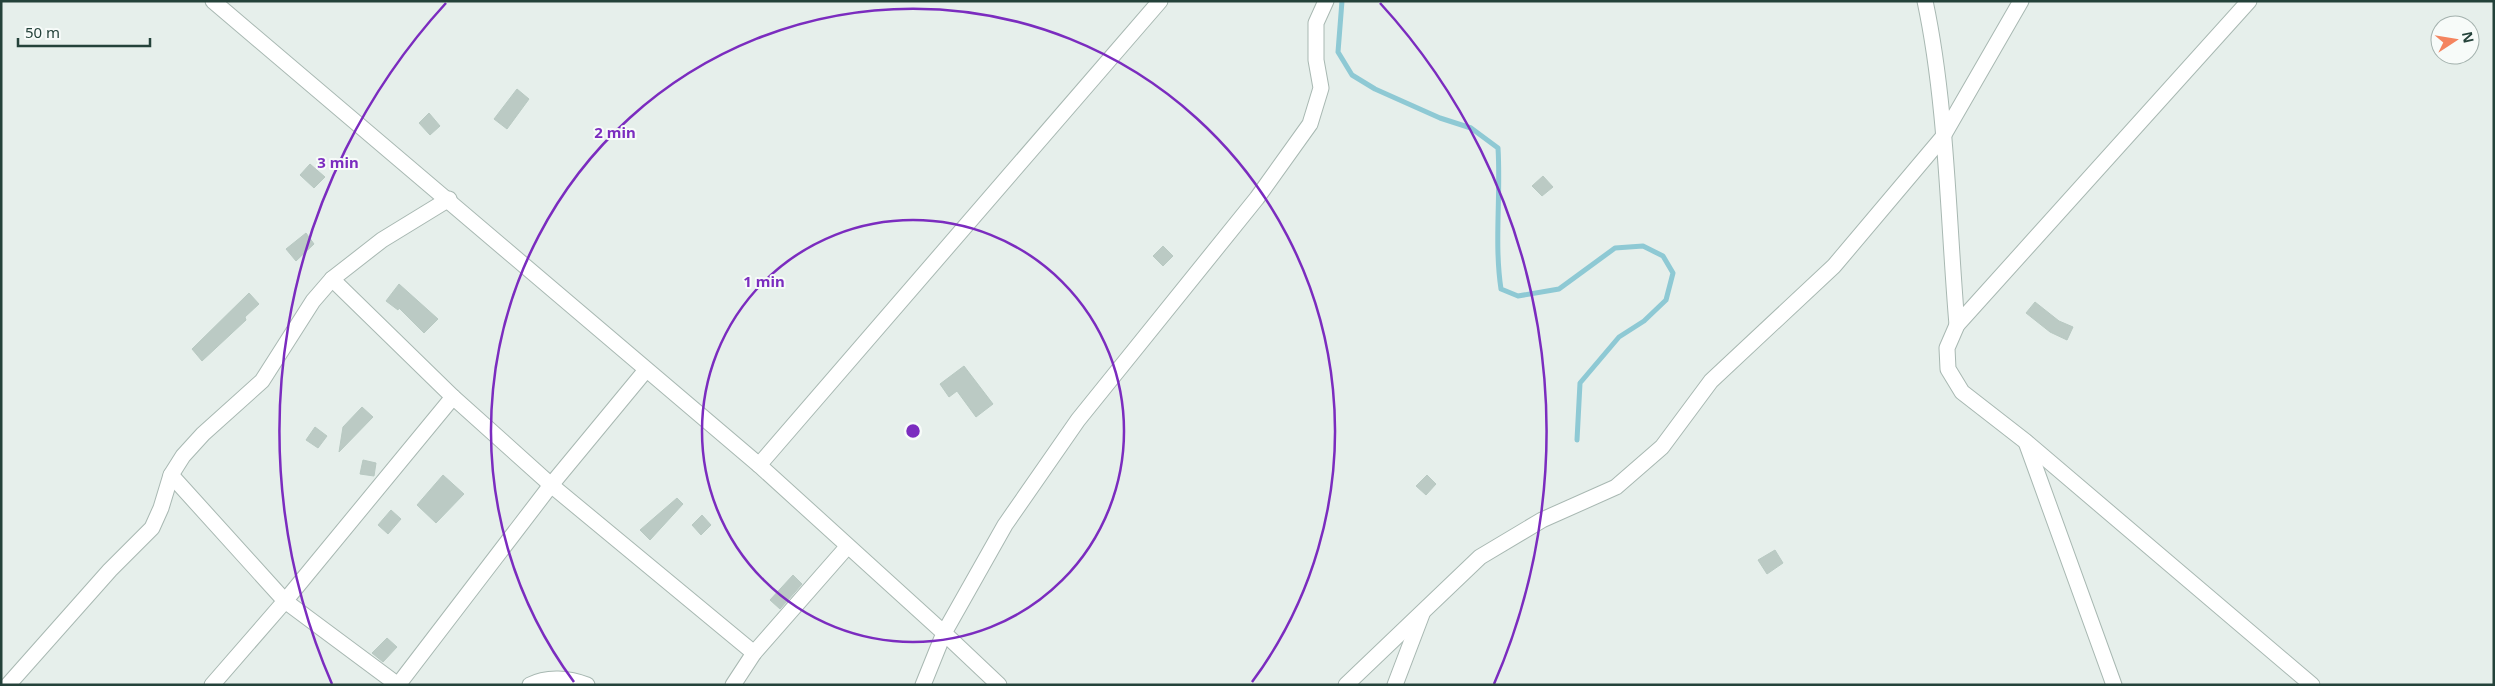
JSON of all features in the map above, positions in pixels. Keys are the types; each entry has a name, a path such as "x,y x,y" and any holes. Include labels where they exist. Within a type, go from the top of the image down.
{"street":[{"path":"213,1 759,465 1000,685"},
{"path":"759,465 1160,1"},
{"path":"923,685 944,633 1005,524 1078,420 1257,198 1310,124 1321,88 1316,60 1316,23 1326,1"},
{"path":"1925,1 1932,34 1957,326"},
{"path":"1346,685 1480,557 1542,520 1616,487 1662,447 1711,381 1834,266 1942,138 2021,1"},
{"path":"2249,1 1957,326 1946,348 1948,369 1962,392 2025,441 2312,685"},
{"path":"8,685 110,570 152,528 171,475 183,456 203,434 262,381 313,301 332,279 382,240 449,200"},
{"path":"332,279 453,398 551,485 754,652"},
{"path":"171,475 285,600 398,685 551,485 646,370"},
{"path":"212,685 453,398"},
{"path":"2025,441 2114,685"},
{"path":"733,685 754,652 847,547"},
{"path":"1395,685 1422,612"},
{"path":"530,685 542,679 566,680 587,685"}],"building":[{"path":"517,89 529,99 507,129 494,119"},
{"path":"429,113 440,126 430,135 419,123"},
{"path":"310,164 325,177 314,188 300,175"},
{"path":"1543,176 1553,187 1542,196 1532,186"},
{"path":"306,233 314,244 296,261 286,249"},
{"path":"1163,246 1173,256 1163,266 1153,256"},
{"path":"399,284 438,319 424,333 399,308 398,310 386,301"},
{"path":"249,293 259,304 245,317 246,320 202,361 192,349"},
{"path":"2035,302 2059,321 2073,327 2067,340 2050,332 2026,313"},
{"path":"964,366 993,404 976,417 957,391 949,397 940,384"},
{"path":"362,407 373,417 339,452 343,427"},
{"path":"315,427 327,436 318,448 306,440"},
{"path":"363,460 376,463 374,476 360,474"},
{"path":"443,475 464,494 436,523 417,505"},
{"path":"1427,475 1436,484 1426,495 1416,486"},
{"path":"677,498 683,504 650,540 640,530"},
{"path":"391,510 401,519 388,534 378,525"},
{"path":"702,515 711,525 701,535 692,525"},
{"path":"1775,550 1783,563 1767,574 1758,560"},
{"path":"793,575 802,584 780,609 770,600"},
{"path":"387,638 397,647 383,662 372,653"}],"waterway":[{"path":"1342,1 1338,52 1352,75 1375,89 1440,118 1471,128 1498,148 1498,254 1501,289 1518,296 1559,289 1615,248 1643,246 1663,256 1673,273 1666,300 1644,321 1619,337 1580,383 1577,440"}]}
